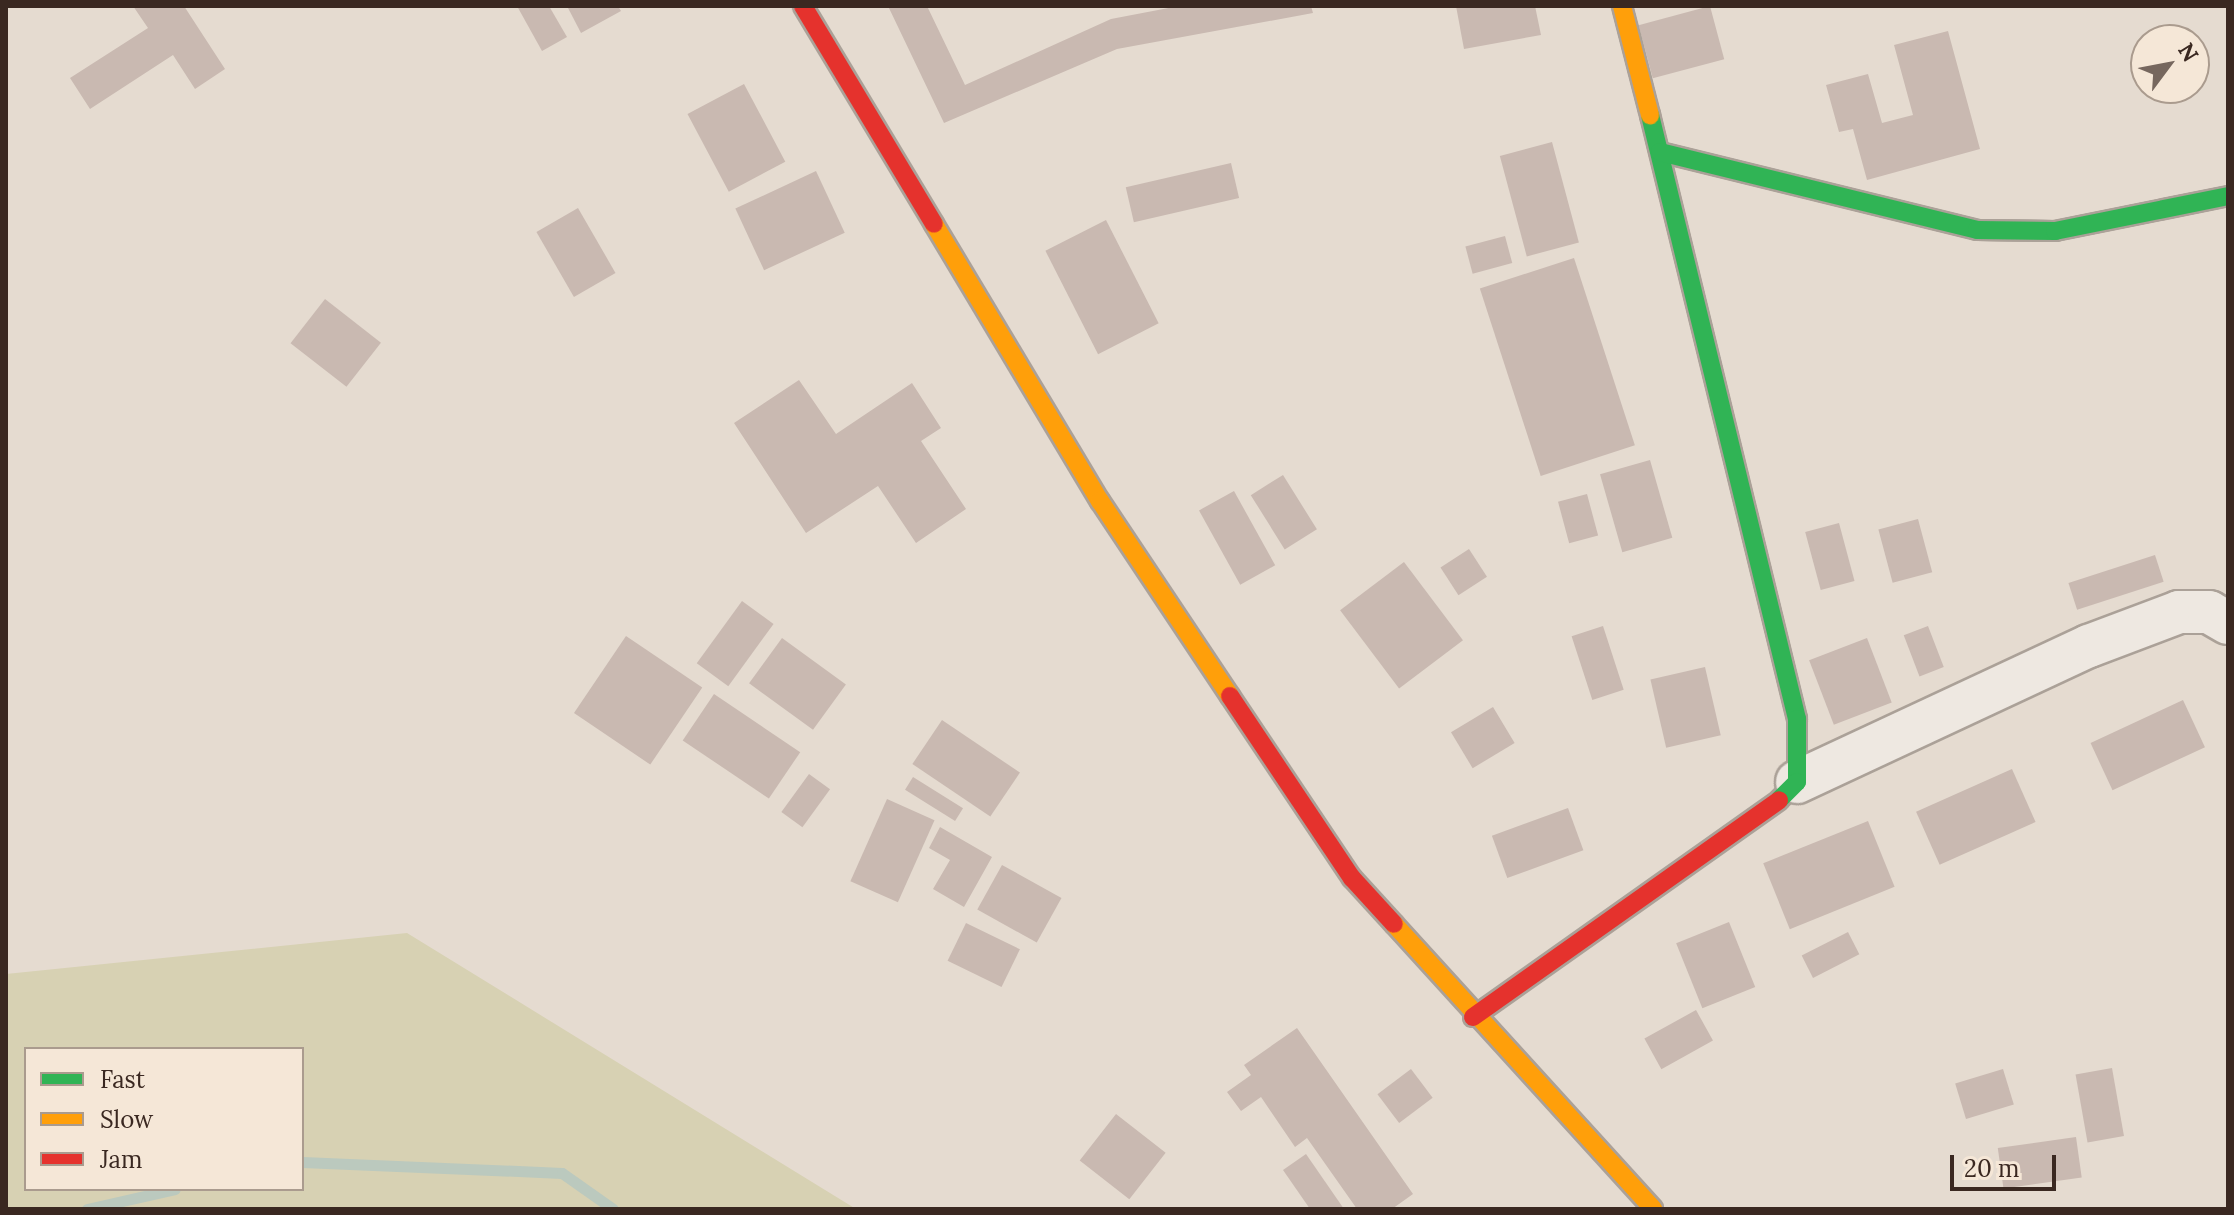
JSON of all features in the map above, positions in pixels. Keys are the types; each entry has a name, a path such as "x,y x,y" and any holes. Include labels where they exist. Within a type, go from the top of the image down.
{"main road":[{"path":"803,6 894,166 1214,679 1352,878 1473,1017 1653,1209"},
{"path":"1473,1017 1768,812 1797,782 1797,719 1757,532 1622,6"},
{"path":"1660,152 1977,230 2055,231 2228,196"}],"street":[{"path":"1797,782 2089,646 2179,612 2209,612 2228,623"}],"shaded area":[{"path":"407,933 856,1209 6,1209 6,974"}],"building":[{"path":"133,6 184,6 225,69 195,89 173,55 90,109 70,78 148,28"},
{"path":"517,6 549,6 567,37 542,51"},
{"path":"567,6 618,6 621,11 581,33"},
{"path":"888,6 927,6 965,85 1111,19 1179,6 1311,6 1313,13 1117,49 944,123"},
{"path":"1456,6 1535,6 1541,35 1464,49"},
{"path":"1710,6 1724,59 1653,78 1639,25"},
{"path":"1948,31 1980,149 1867,180 1853,129 1839,132 1826,85 1868,74 1882,123 1913,115 1894,45"},
{"path":"744,84 785,162 729,192 687,114"},
{"path":"1552,142 1579,242 1527,256 1500,156"},
{"path":"1231,163 1239,198 1134,222 1126,187"},
{"path":"816,171 845,233 764,270 735,209"},
{"path":"578,208 616,273 574,297 536,232"},
{"path":"1106,220 1159,323 1098,354 1045,251"},
{"path":"1505,236 1512,263 1473,274 1465,247"},
{"path":"1574,258 1635,445 1541,476 1480,289"},
{"path":"325,299 381,343 346,387 291,343"},
{"path":"799,380 836,434 912,383 941,428 921,441 966,509 916,543 878,486 806,533 734,423"},
{"path":"1650,460 1672,538 1622,552 1600,474"},
{"path":"1283,475 1317,529 1285,549 1251,495"},
{"path":"1234,491 1275,565 1240,585 1199,510"},
{"path":"1587,494 1598,536 1569,543 1558,502"},
{"path":"1918,519 1932,572 1893,583 1878,530"},
{"path":"1839,523 1855,581 1821,590 1805,532"},
{"path":"1469,549 1487,577 1458,595 1440,568"},
{"path":"2155,555 2164,582 2077,610 2068,583"},
{"path":"1404,562 1463,640 1399,688 1340,610"},
{"path":"742,601 774,624 728,686 697,663"},
{"path":"1603,626 1624,690 1592,700 1572,636"},
{"path":"1928,626 1944,667 1919,676 1904,635"},
{"path":"626,636 702,687 650,765 574,713"},
{"path":"782,638 846,684 813,730 749,683"},
{"path":"1867,638 1892,702 1834,725 1809,660"},
{"path":"1705,667 1721,735 1666,748 1650,680"},
{"path":"714,694 800,752 769,799 683,740"},
{"path":"2183,700 2205,747 2113,790 2091,743"},
{"path":"1493,707 1515,743 1473,768 1451,732"},
{"path":"942,720 1020,773 990,817 912,764"},
{"path":"2012,769 2036,822 1940,865 1916,812"},
{"path":"809,774 830,789 802,827 781,812"},
{"path":"913,777 963,808 955,821 905,790"},
{"path":"887,799 935,820 898,902 850,881"},
{"path":"1568,808 1583,850 1507,878 1492,836"},
{"path":"1868,821 1895,887 1790,929 1763,863"},
{"path":"940,827 992,857 964,907 933,889 950,860 929,848"},
{"path":"1002,865 1061,898 1037,943 977,910"},
{"path":"1729,922 1755,987 1702,1008 1676,943"},
{"path":"966,923 1020,949 1002,987 948,961"},
{"path":"1848,932 1859,954 1813,978 1802,956"},
{"path":"1696,1010 1713,1041 1661,1069 1644,1039"},
{"path":"1297,1028 1413,1194 1392,1209 1357,1209 1307,1138 1295,1147 1261,1097 1241,1111 1227,1092 1251,1075 1244,1065"},
{"path":"2112,1068 2124,1136 2088,1142 2076,1074"},
{"path":"1411,1069 1433,1098 1399,1123 1377,1094"},
{"path":"2003,1069 2014,1104 1966,1119 1955,1084"},
{"path":"1116,1114 1166,1153 1129,1199 1080,1160"},
{"path":"2076,1137 2082,1178 2003,1189 1998,1148"},
{"path":"1306,1154 1344,1209 1310,1209 1283,1170"}],"waterway":[{"path":"304,1162 562,1173 613,1209"},
{"path":"87,1209 166,1191"}],"traffic: fast":[{"path":"1650,115 1797,719 1797,782 1779,800"},
{"path":"1660,152 1977,230 2055,231 2228,196"}],"traffic: slow":[{"path":"1622,6 1650,115"},
{"path":"934,224 1100,501 1230,696"},
{"path":"1394,924 1653,1209"}],"traffic: jam":[{"path":"803,6 934,224"},
{"path":"1230,696 1352,878 1394,924"},
{"path":"1473,1017 1779,800"}]}
